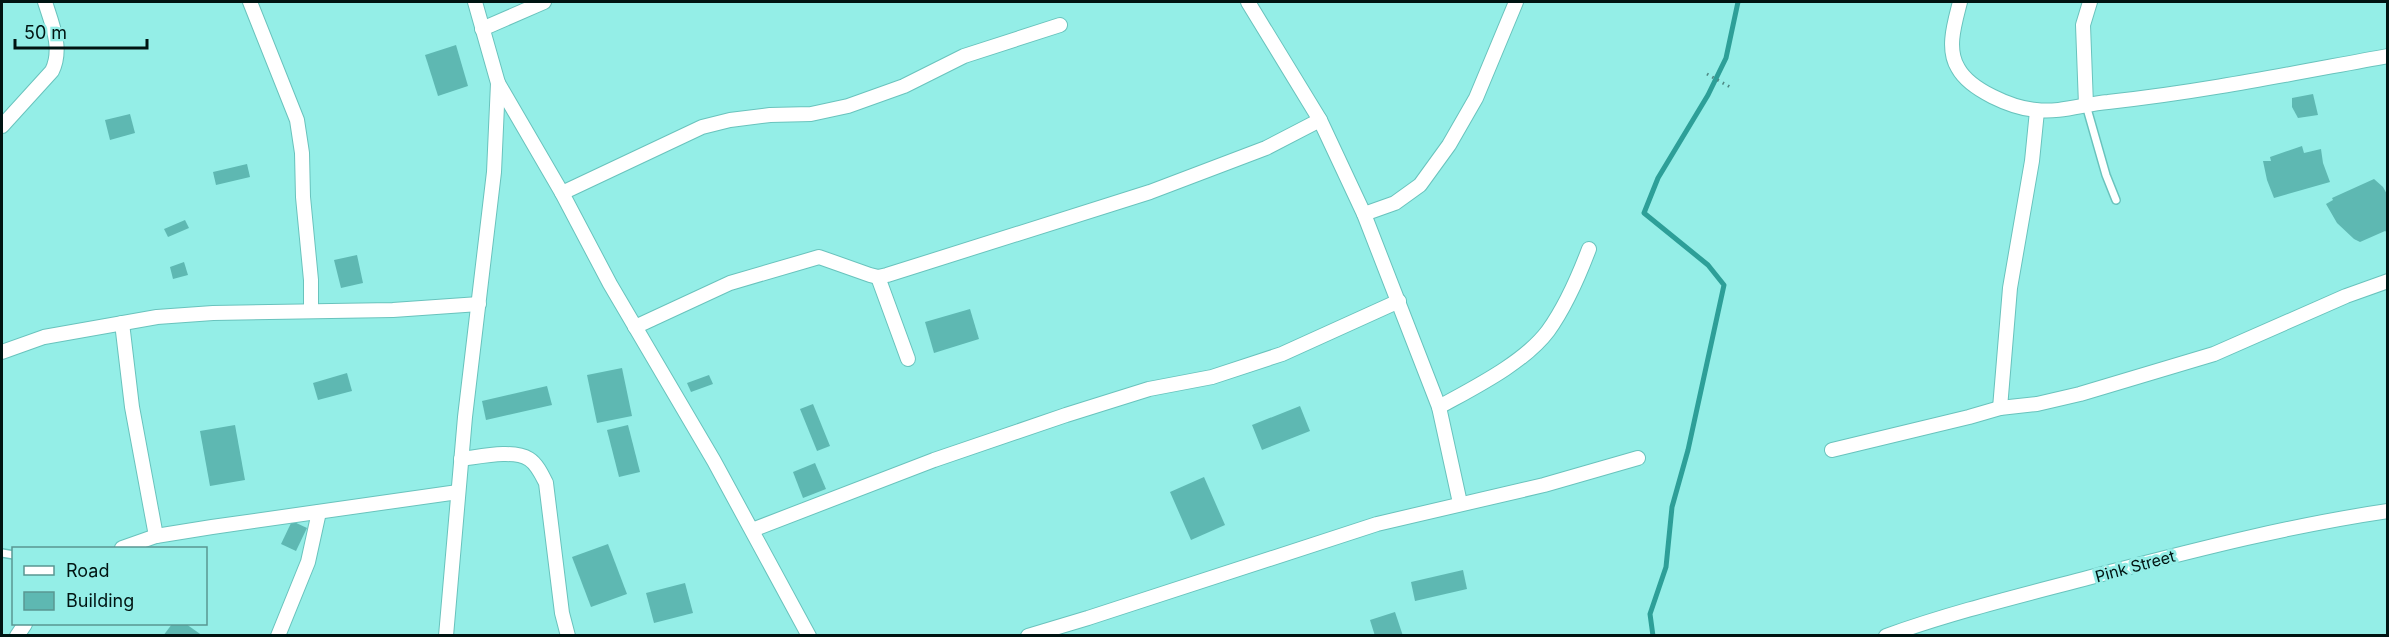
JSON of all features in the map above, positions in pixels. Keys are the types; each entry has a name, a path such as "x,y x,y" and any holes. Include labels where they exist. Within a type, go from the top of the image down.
{"street":[{"path":"2,126 52,71 57,60 58,47 45,2"},
{"path":"249,2 297,120 302,153 311,311"},
{"path":"475,2 498,83 562,193 635,327 714,461 809,636"},
{"path":"482,29 544,2"},
{"path":"1364,214 1395,203 1420,185 1449,145 1476,98 1516,2"},
{"path":"1960,2 1953,34 1952,56 1958,69 1988,94 2016,107 2037,111 2060,110 2212,89 2388,56"},
{"path":"2086,105 2083,25 2090,2"},
{"path":"1254,4 1320,120 1364,214 1439,407 1460,503"},
{"path":"562,193 702,127 730,120 770,115 811,114 848,106 904,86 964,56 1060,25"},
{"path":"446,636 461,459 494,172 498,83"},
{"path":"2000,408 2010,288 2032,161 2037,111"},
{"path":"635,327 730,284 819,257 878,277 1150,192 1266,148 1320,120"},
{"path":"1439,407 1516,361 1547,332 1574,288 1589,249"},
{"path":"878,277 908,359"},
{"path":"1832,450 2000,408 2037,404 2080,394 2214,354 2346,296 2388,281"},
{"path":"752,530 934,460 1066,415 1149,389 1212,377 1282,354 1399,301"},
{"path":"2,352 44,337 157,317 213,313 393,310 478,304"},
{"path":"122,323 132,407 156,536"},
{"path":"461,459 500,454 519,456 530,459 540,471 546,483 562,613 568,636"},
{"path":"1028,636 1377,524 1544,484 1638,458"},
{"path":"127,547 156,536 458,492"},
{"name":"Pink Street","path":"1886,636 1942,616 2229,541 2388,511"},
{"path":"278,636 308,562 319,512"}],"lane":[{"path":"2086,105 2106,175 2116,200"}],"path":[{"path":"1707,74 1730,87"}],"building":[{"path":"456,45 468,86 438,96 425,55"},
{"path":"2313,94 2318,115 2298,118 2292,107 2292,98"},
{"path":"130,114 135,133 110,140 105,120"},
{"path":"2302,146 2304,153 2321,149 2330,182 2274,198 2263,161 2271,161 2270,157"},
{"path":"247,164 250,177 216,185 213,172"},
{"path":"2374,179 2383,187 2388,196 2388,233 2385,231 2360,242 2337,223 2326,204 2333,200 2332,198"},
{"path":"185,220 189,228 168,237 164,229"},
{"path":"357,255 363,283 341,288 334,260"},
{"path":"184,262 188,275 173,279 170,267"},
{"path":"970,309 979,339 934,353 925,322"},
{"path":"622,368 632,416 597,423 587,375"},
{"path":"347,373 352,391 318,400 313,383"},
{"path":"709,375 713,384 691,392 687,383"},
{"path":"547,386 552,405 486,420 482,401"},
{"path":"813,404 830,446 817,451 800,409"},
{"path":"1300,406 1310,431 1262,450 1252,425"},
{"path":"235,425 245,480 210,486 200,431"},
{"path":"628,425 640,472 619,477 607,430"},
{"path":"815,463 826,489 803,498 793,472"},
{"path":"1204,477 1225,525 1191,540 1170,492"},
{"path":"292,521 307,528 296,551 281,544"},
{"path":"608,544 627,594 591,607 572,557"},
{"path":"1463,570 1467,589 1415,601 1411,582"},
{"path":"685,583 693,613 654,623 646,593"},
{"path":"1395,612 1403,636 1375,636 1370,620"},
{"path":"171,625 187,625 203,636 163,636"}],"waterway":[{"path":"1653,636 1650,614 1666,567 1672,507 1688,450 1724,285 1708,265 1644,213 1658,178 1708,95 1726,58 1738,2"}]}
